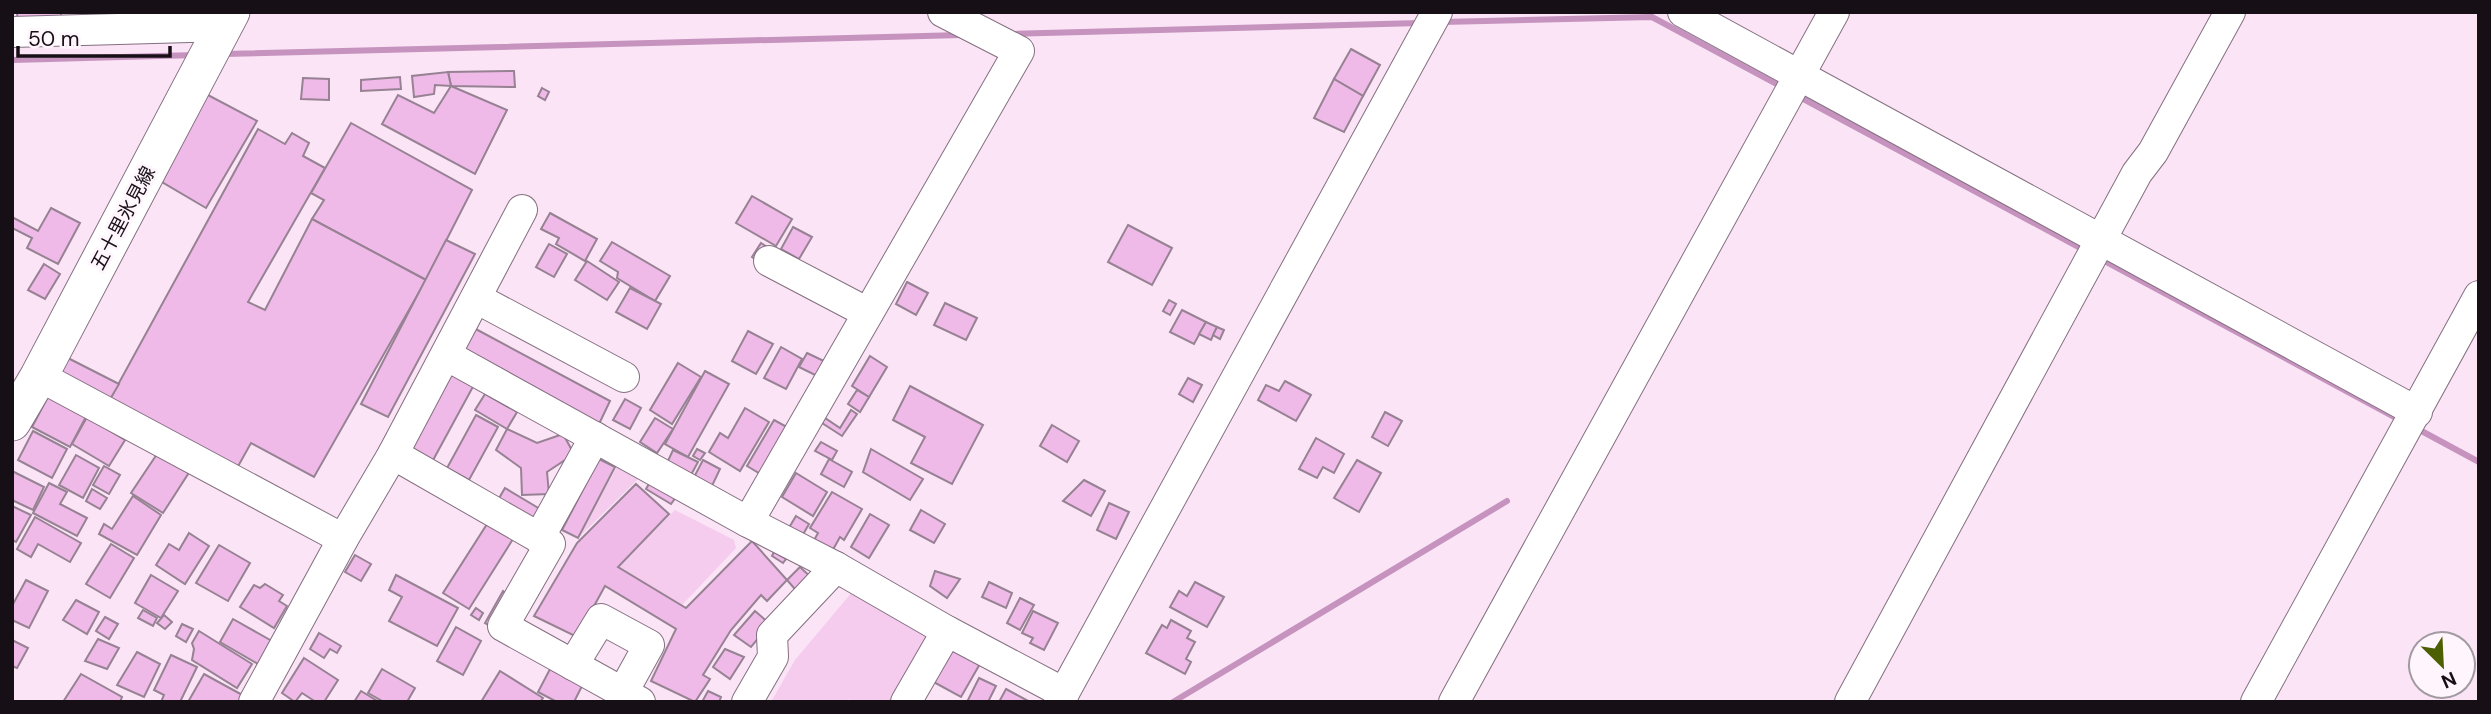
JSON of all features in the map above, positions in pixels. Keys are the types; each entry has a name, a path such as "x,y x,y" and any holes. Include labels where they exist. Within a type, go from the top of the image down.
{"main road":[{"name":"五十里氷見線","path":"12,422 228,19"}],"street":[{"path":"748,522 1019,51 943,12"},
{"path":"446,355 748,522 836,567 1061,698 1437,12"},
{"path":"1683,12 2417,412"},
{"path":"1454,702 1834,12"},
{"path":"1850,702 2101,240 2230,12"},
{"path":"12,32 228,19"},
{"path":"254,702 393,454 522,210"},
{"path":"769,261 868,313"},
{"path":"2256,702 2479,296"},
{"path":"476,298 624,377"},
{"path":"39,376 343,539"},
{"path":"539,538 595,436"},
{"path":"393,454 551,544 503,626 573,665 631,697 649,645 601,619 573,665"},
{"path":"747,702 774,657 772,635 836,567"},
{"path":"906,702 947,631"}],"shaded area":[{"path":"619,463 641,476 578,538"},
{"path":"675,510 734,540 736,548 682,605 618,567"},
{"path":"853,591 929,633 897,702 854,702 849,699 847,702 771,702 795,660"}],"building":[{"path":"17,12 61,12 61,24 18,26"},
{"path":"1351,49 1380,65 1363,96 1334,79"},
{"path":"514,71 515,87 451,86 448,72"},
{"path":"448,72 451,86 435,85 434,94 414,97 412,76"},
{"path":"400,77 401,89 361,91 361,80"},
{"path":"303,78 329,79 329,100 301,99"},
{"path":"1334,79 1363,96 1344,132 1314,118"},
{"path":"451,86 507,110 475,174 382,124 398,95 434,113"},
{"path":"542,88 549,92 545,100 538,96"},
{"path":"206,94 257,121 206,208 162,182"},
{"path":"351,123 472,190 426,280 312,219 324,200 311,193"},
{"path":"258,129 285,144 292,133 309,143 303,156 325,168 248,302 265,310 312,219 426,280 314,477 251,443 236,470 109,401"},
{"path":"752,196 792,219 776,246 736,223"},
{"path":"51,208 80,223 58,264 27,248 32,238 12,228 12,217 38,231"},
{"path":"550,213 597,239 585,261 556,244 559,238 541,229"},
{"path":"1128,225 1172,248 1152,285 1108,262"},
{"path":"793,227 812,237 799,259 781,249"},
{"path":"446,240 475,254 388,417 361,404"},
{"path":"612,242 670,276 655,301 617,278 618,272 600,261"},
{"path":"761,243 775,252 765,266 752,257"},
{"path":"549,244 567,254 554,277 536,267"},
{"path":"587,261 619,282 607,300 575,280"},
{"path":"44,264 60,274 45,299 28,290"},
{"path":"907,282 928,293 916,315 896,304"},
{"path":"630,288 661,304 647,329 616,312"},
{"path":"1169,300 1176,304 1170,315 1163,311"},
{"path":"945,303 977,318 966,340 934,325"},
{"path":"1182,310 1206,322 1194,344 1170,332"},
{"path":"1206,322 1217,327 1211,340 1199,334"},
{"path":"472,327 610,401 599,424 464,348"},
{"path":"1217,327 1224,330 1220,339 1213,335"},
{"path":"748,331 773,344 756,374 732,361"},
{"path":"781,347 802,359 786,389 764,378"},
{"path":"807,353 826,362 819,377 799,367"},
{"path":"64,356 119,384 109,401 55,372"},
{"path":"870,356 887,367 869,397 852,386"},
{"path":"678,363 701,377 672,424 650,410"},
{"path":"447,369 475,383 432,462 405,445"},
{"path":"705,371 729,384 688,457 665,444"},
{"path":"1188,378 1202,385 1193,402 1179,394"},
{"path":"1285,381 1311,395 1296,421 1258,400 1266,385 1279,391"},
{"path":"910,386 983,425 952,484 911,463 925,437 893,420"},
{"path":"857,390 869,397 860,412 848,404"},
{"path":"50,393 88,413 70,447 32,427"},
{"path":"485,394 517,412 507,429 475,410"},
{"path":"625,399 641,408 630,429 613,420"},
{"path":"745,408 769,422 740,471 709,452 720,433 728,438"},
{"path":"851,410 857,414 842,436 822,423 825,418 840,428"},
{"path":"1385,412 1402,421 1388,446 1372,437"},
{"path":"476,415 498,427 469,480 447,468"},
{"path":"87,417 125,440 109,466 72,444"},
{"path":"655,418 673,429 657,453 640,442"},
{"path":"774,420 798,433 769,479 747,466"},
{"path":"1052,425 1079,441 1067,462 1040,446"},
{"path":"507,429 537,443 563,434 574,454 547,472 549,494 522,495 521,468 496,450"},
{"path":"33,431 67,449 52,478 18,460"},
{"path":"1316,438 1344,454 1334,473 1323,467 1317,478 1299,469"},
{"path":"821,442 837,451 832,460 815,451"},
{"path":"697,449 705,453 700,460 693,456"},
{"path":"871,449 923,479 910,500 863,472"},
{"path":"673,450 698,462 691,475 667,463"},
{"path":"159,451 190,471 163,513 131,493"},
{"path":"76,455 99,468 83,498 59,485"},
{"path":"599,459 615,467 578,538 562,530"},
{"path":"829,459 852,472 844,487 821,474"},
{"path":"703,460 720,469 711,488 693,479"},
{"path":"1357,460 1381,473 1359,512 1334,498"},
{"path":"104,466 120,475 109,494 93,485"},
{"path":"12,471 44,487 33,510 12,500"},
{"path":"796,473 827,492 813,516 782,497"},
{"path":"1084,480 1105,491 1091,516 1063,501"},
{"path":"650,482 676,497 671,504 646,489"},
{"path":"49,483 67,492 60,504 87,518 77,536 33,513"},
{"path":"636,484 669,514 618,567 686,608 752,541 787,580 767,601 761,595 731,630 703,675 710,679 695,702 651,681 676,629 605,586 577,637 534,616 577,543"},
{"path":"505,488 540,509 533,520 498,500"},
{"path":"92,489 107,498 100,509 86,501"},
{"path":"832,492 862,509 844,540 840,537 830,555 812,544 818,533 810,528"},
{"path":"133,496 161,515 137,555 99,534 104,524 112,529"},
{"path":"1109,503 1129,512 1116,539 1097,530"},
{"path":"12,506 31,515 16,542 12,540"},
{"path":"921,510 945,524 934,543 910,530"},
{"path":"870,514 889,525 869,558 851,547"},
{"path":"796,516 809,524 801,538 787,531"},
{"path":"35,517 81,543 70,562 38,544 31,557 17,549"},
{"path":"489,521 513,539 469,609 443,593"},
{"path":"189,533 209,546 185,584 156,565 169,544 179,550"},
{"path":"111,544 134,558 110,598 86,584"},
{"path":"219,545 250,563 228,601 196,583"},
{"path":"774,552 786,559 783,563 772,556"},
{"path":"355,555 371,564 361,581 345,572"},
{"path":"800,567 815,581 801,596 787,580"},
{"path":"935,571 960,579 947,598 930,586"},
{"path":"151,575 178,591 161,618 135,603"},
{"path":"396,575 458,608 437,646 389,621 402,597 389,590"},
{"path":"26,580 48,591 29,628 12,620 12,606"},
{"path":"989,582 1012,593 1006,608 982,597"},
{"path":"1195,582 1224,597 1207,627 1170,607 1179,591 1187,596"},
{"path":"265,584 283,595 279,601 287,606 274,628 240,607 254,585 260,588"},
{"path":"503,591 511,598 494,628 485,623"},
{"path":"1020,598 1034,605 1020,630 1007,623"},
{"path":"76,600 99,612 87,634 63,620"},
{"path":"476,608 483,613 479,620 471,615"},
{"path":"143,610 157,618 153,626 138,618"},
{"path":"755,611 770,624 751,647 734,635"},
{"path":"1033,611 1058,623 1044,650 1030,643 1033,638 1022,633"},
{"path":"164,615 172,622 165,629 157,623"},
{"path":"105,617 118,624 109,639 96,631"},
{"path":"233,619 279,645 265,668 220,642"},
{"path":"1171,620 1191,631 1187,638 1195,642 1186,659 1191,662 1185,674 1146,653 1162,625 1167,628"},
{"path":"182,624 193,629 186,642 176,636"},
{"path":"456,627 481,641 463,675 437,661"},
{"path":"199,631 252,664 237,688 192,660 192,643"},
{"path":"319,633 341,646 337,653 330,649 324,658 310,649"},
{"path":"98,639 119,648 107,669 85,661"},
{"path":"12,640 28,648 17,668 12,666"},
{"path":"951,644 981,662 961,697 930,680"},
{"path":"725,649 744,657 730,679 713,667"},
{"path":"137,652 160,664 144,697 117,685"},
{"path":"171,655 197,667 180,702 161,702 164,695 154,690"},
{"path":"304,658 338,680 324,702 316,702 302,693 295,702 282,693"},
{"path":"382,669 415,688 407,702 384,702 368,693"},
{"path":"550,669 582,686 574,702 557,702 538,692"},
{"path":"500,671 543,698 540,702 481,702"},
{"path":"81,674 122,697 120,702 63,702"},
{"path":"204,674 246,697 243,702 188,702"},
{"path":"979,678 996,686 988,702 967,702"},
{"path":"1006,689 1030,702 999,702"},
{"path":"361,691 379,702 354,702"},
{"path":"708,691 721,697 719,702 702,702"}],"waterway":[{"path":"1442,22 1652,17 1784,88"},
{"path":"1011,34 1420,23"},
{"path":"224,54 962,35"},
{"path":"12,60 196,55"},
{"path":"1796,95 2086,251"},
{"path":"2101,259 2400,420"},
{"path":"2416,428 2479,462"},
{"path":"1173,702 1507,501"}]}
